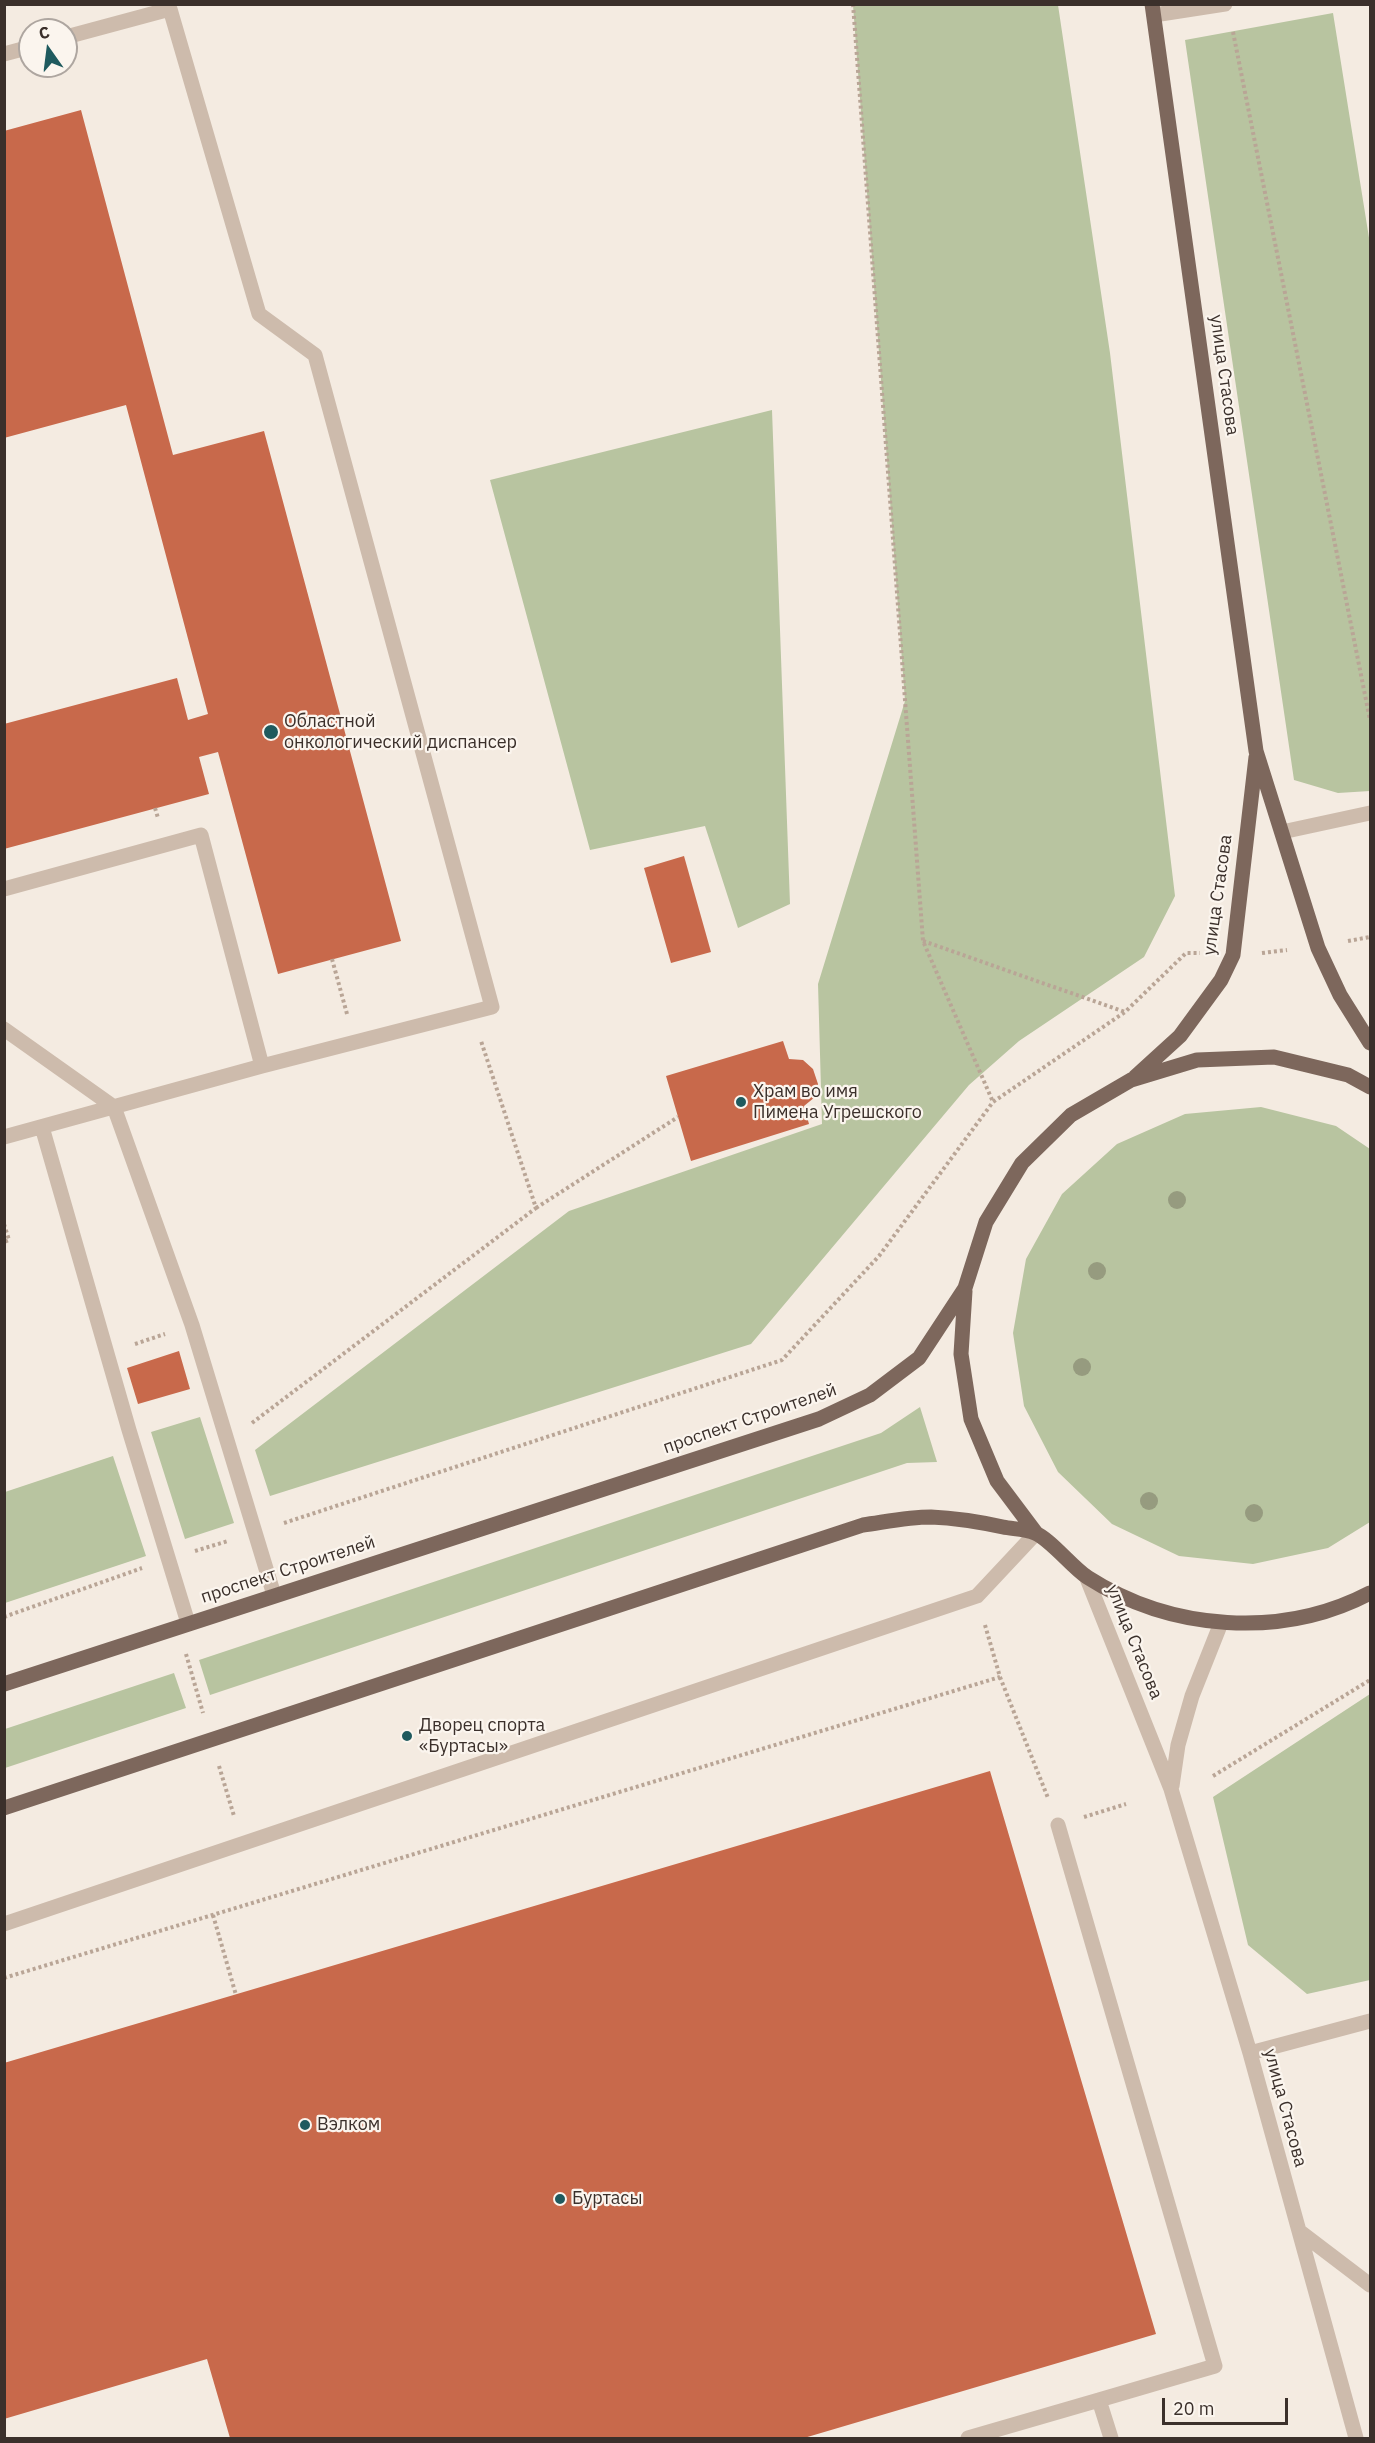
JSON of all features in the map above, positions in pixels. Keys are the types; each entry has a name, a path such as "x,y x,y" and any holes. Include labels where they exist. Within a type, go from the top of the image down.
{"main road":[{"name":"улица Стасова","path":"1153,10 1256,751 1318,948 1340,995 1371,1044"},
{"name":"улица Стасова","path":"1131,1080 1179,1036 1221,980 1233,955 1256,751"},
{"name":"проспект Строителей","path":"4,1684 819,1419 870,1395 919,1358 965,1288 986,1222 1022,1163 1071,1115 1131,1080 1197,1060 1274,1057 1348,1075 1371,1087"},
{"path":"965,1288 961,1354 971,1419 997,1480 1036,1533 1086,1576 1128,1599 1162,1611 1221,1623 1285,1621 1348,1605 1371,1593"},
{"path":"4,1808 863,1525 930,1517 986,1523 1036,1533"}],"street":[{"path":"1153,10 1225,4"},
{"path":"4,1137 262,1066 492,1007 315,355 259,314 169,7 78,34"},
{"path":"1282,832 1371,813"},
{"path":"4,889 201,835 262,1066"},
{"path":"4,1029 114,1107 192,1325 274,1595"},
{"path":"42,1126 188,1623"},
{"path":"4,1924 977,1596 1036,1533"},
{"name":"улица Стасова","path":"1086,1576 1171,1789 1250,2053 1356,2439"},
{"name":"улица Стасова","path":"1171,1789 1178,1745 1192,1696 1221,1623"},
{"path":"968,2439 1215,2367 1058,1825"},
{"path":"1250,2053 1371,2021"},
{"path":"1299,2231 1371,2285"},
{"path":"1100,2400 1111,2439"}],"path":[{"path":"853,4 923,941 993,1102"},
{"path":"1232,28 1371,720"},
{"path":"4,1617 168,1560 782,1360 879,1256 993,1102 1125,1012 1186,953 1233,955 1318,948 1371,937"},
{"path":"923,941 1125,1012"},
{"path":"332,959 355,1043"},
{"path":"472,1012 536,1208"},
{"path":"228,1442 536,1208 678,1117"},
{"path":"4,1224 9,1240 4,1242"},
{"path":"977,1596 1000,1677 1058,1825 1126,1804"},
{"path":"4,1978 1000,1677"},
{"path":"1213,1776 1371,1680"},
{"path":"213,1916 236,1995"}],"green space":[{"path":"853,5 1058,5 1110,353 1175,896 1144,957 1019,1041 969,1085 751,1344 270,1496 255,1450 569,1211 822,1124 818,984 905,701"},
{"path":"1333,13 1370,244 1370,791 1338,793 1294,780 1185,40"},
{"path":"772,410 790,904 738,928 705,826 590,850 490,480"},
{"path":"1261,1107 1336,1126 1370,1149 1370,1522 1328,1548 1253,1564 1179,1556 1112,1524 1058,1472 1024,1406 1013,1333 1026,1259 1062,1194 1117,1144 1185,1114"},
{"path":"920,1407 937,1462 907,1463 210,1695 199,1660 881,1433"},
{"path":"200,1417 234,1523 185,1539 151,1432"},
{"path":"113,1456 146,1556 5,1603 5,1492"},
{"path":"174,1673 186,1708 5,1768 5,1729"},
{"path":"1370,1694 1370,1980 1307,1994 1248,1945 1213,1797"}],"building":[{"path":"81,110 173,455 264,431 401,941 278,974 218,752 199,757 209,794 4,849 4,724 177,678 188,720 208,714 126,405 4,438 4,131"},
{"path":"684,856 711,952 671,963 644,868"},
{"name":"Храм во имя Пимена Угрешского","path":"783,1041 789,1059 803,1060 813,1069 818,1084 815,1097 804,1106 809,1124 691,1161 666,1076"},
{"path":"179,1351 190,1389 138,1404 127,1368"},
{"name":"Буртасы","path":"990,1771 1156,2334 804,2438 230,2438 207,2359 4,2419 4,2063"}],"place":[{"name":"Областной онкологический диспансер","path":"271,732"},
{"name":"Храм во имя Пимена Угрешского","path":"741,1102"},
{"name":"Дворец спорта «Буртасы»","path":"407,1736"},
{"name":"Вэлком","path":"305,2125"},
{"name":"Буртасы","path":"560,2199"}]}
